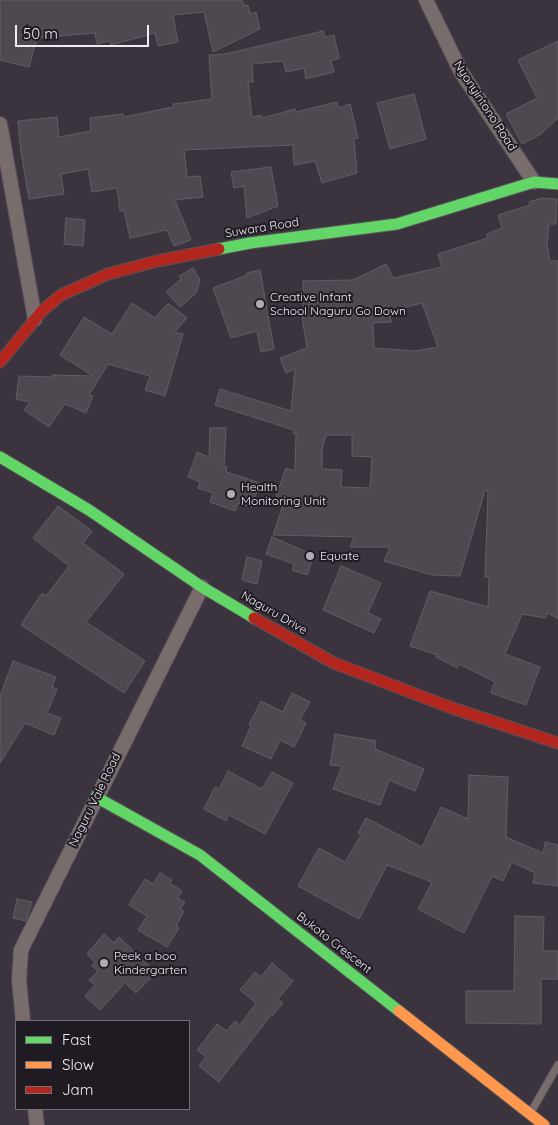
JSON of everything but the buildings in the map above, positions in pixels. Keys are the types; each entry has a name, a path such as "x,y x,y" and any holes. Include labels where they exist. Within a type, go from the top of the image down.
{"street":[{"name":"Nyonyintono Road","path":"426,0 461,72 534,182"},
{"path":"0,124 35,319"},
{"name":"Suwara Road","path":"0,362 42,311 61,295 108,274 250,243 397,224 534,182 558,184"},
{"name":"Naguru Drive","path":"0,457 89,510 202,587 270,628 334,662 444,705 558,743"},
{"name":"Naguru Vale Road","path":"23,1020 19,980 21,950 202,587"},
{"name":"Bukoto Crescent","path":"96,797 200,855 544,1125"},
{"path":"35,1110 37,1125"}],"lane":[{"path":"530,1114 558,1065"}],"traffic: fast":[{"path":"219,249 250,243 397,224 534,182 558,184"},
{"path":"0,457 89,510 202,587 254,618"},
{"path":"96,797 200,855 399,1011"}],"traffic: slow":[{"path":"399,1011 544,1125"}],"traffic: jam":[{"path":"0,362 42,311 61,295 108,274 157,261 219,249"},
{"path":"254,618 334,663 452,708 558,743"}],"place":[{"name":"Creative Infant School Naguru Go Down","path":"260,304"},
{"name":"Health Monitoring Unit","path":"231,494"},
{"name":"Equate","path":"310,556"},
{"name":"Peek a boo Kindergarten","path":"104,963"}]}
